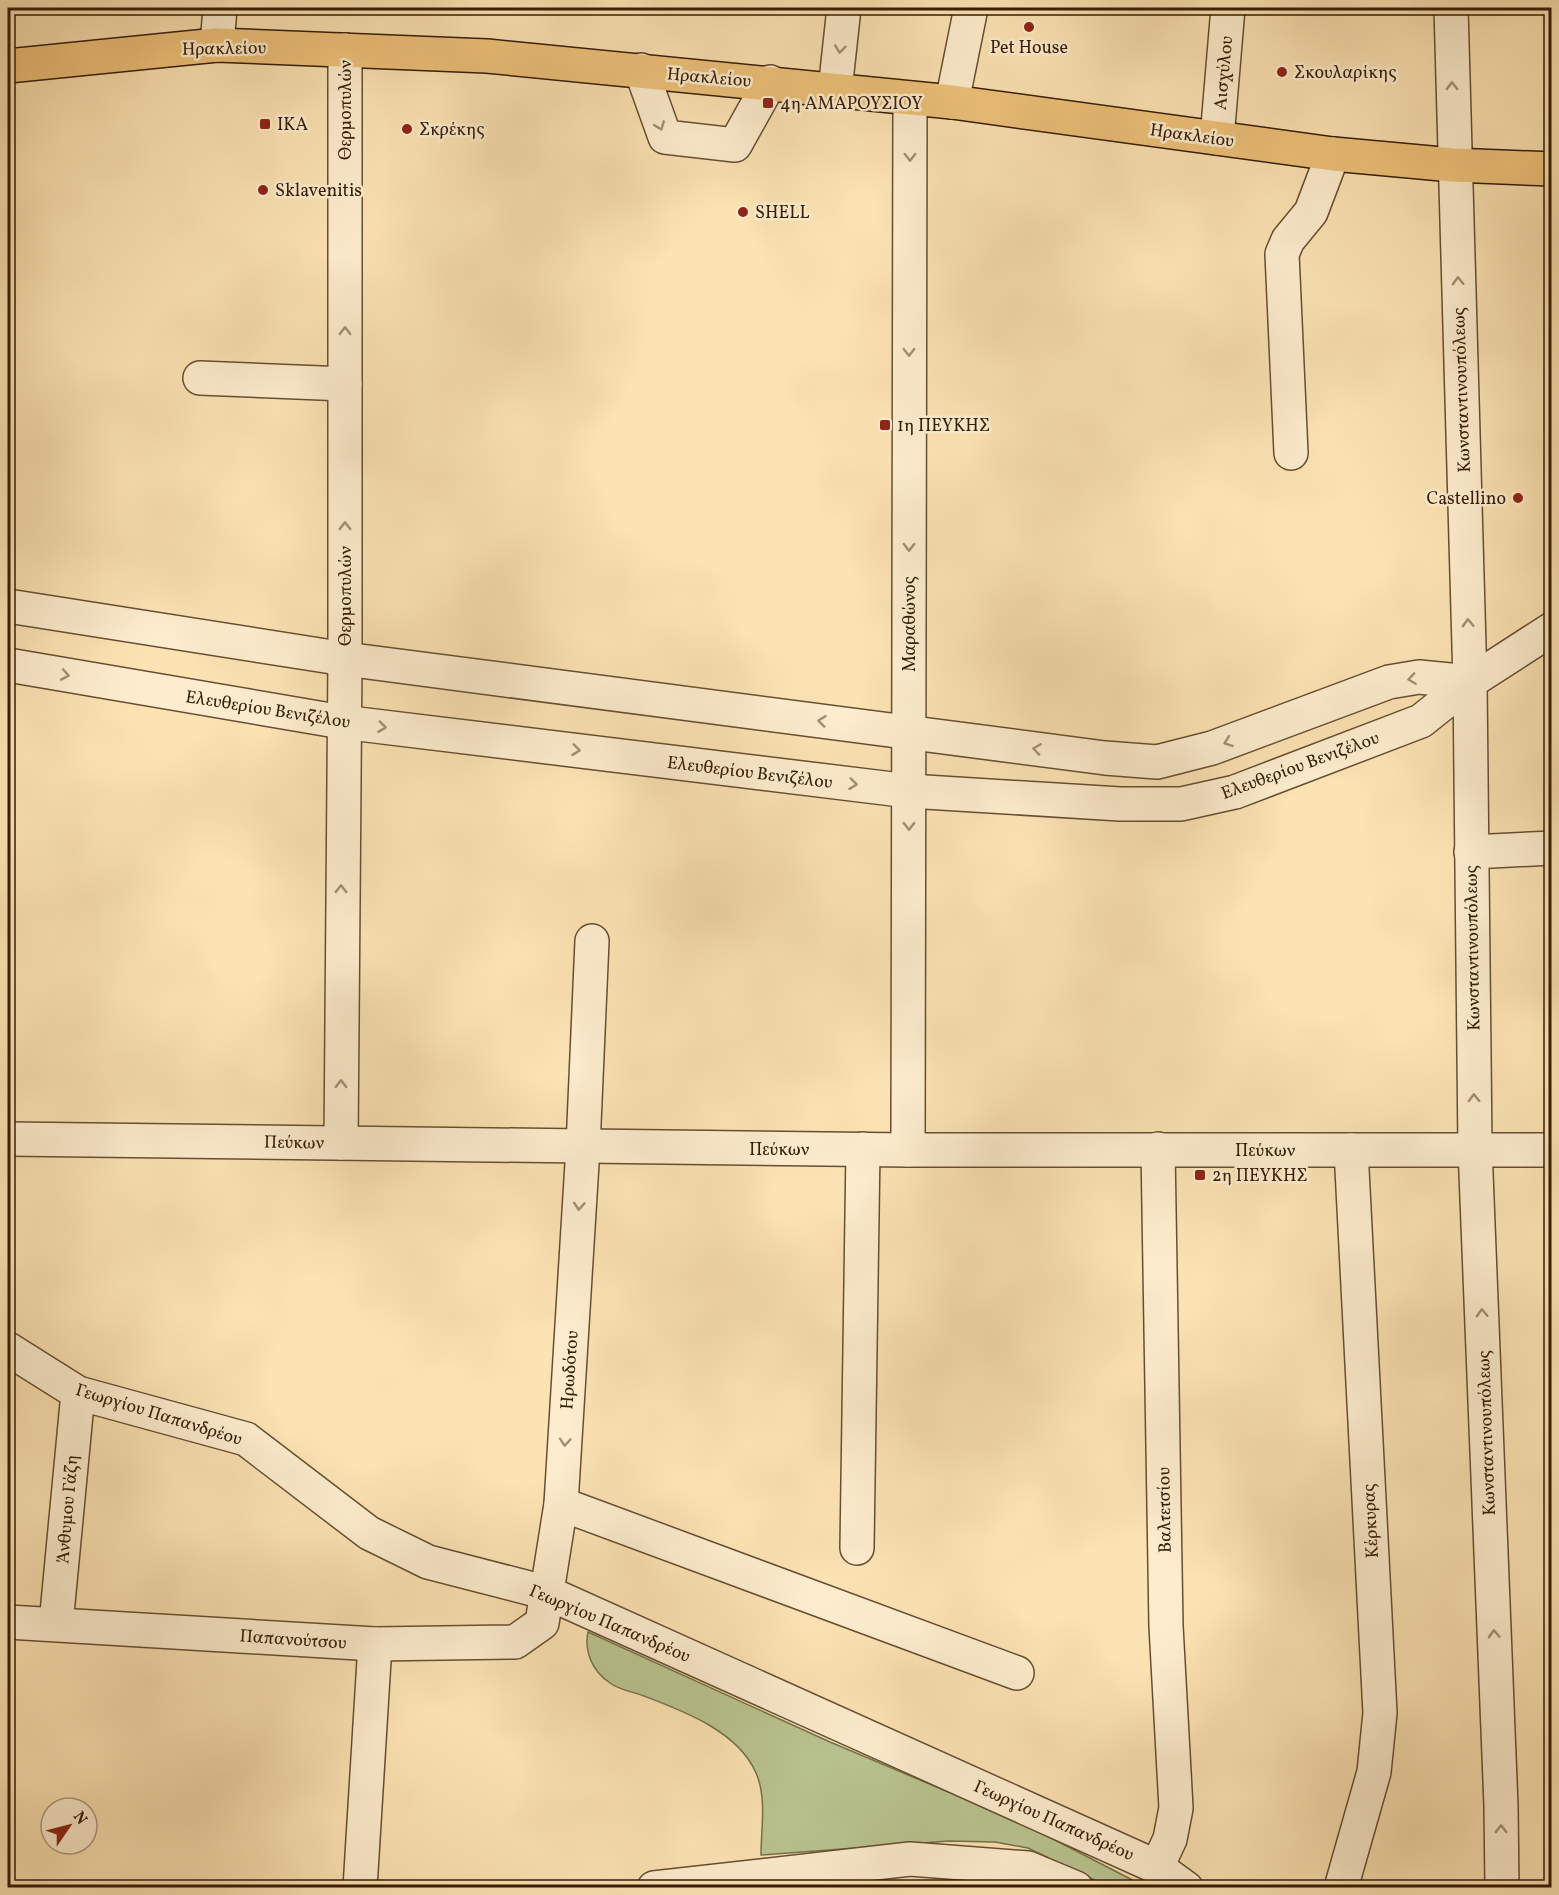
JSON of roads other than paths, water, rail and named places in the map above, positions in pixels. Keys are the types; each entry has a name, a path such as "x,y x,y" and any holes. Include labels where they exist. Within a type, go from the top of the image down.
{"main road":[{"name":"Ηρακλείου","path":"8,66 217,45 487,56 770,82 952,102 1333,154 1454,165 1551,170"}],"street":[{"path":"217,45 220,8"},
{"path":"835,90 844,8"},
{"path":"952,102 971,8"},
{"name":"Αισχύλου","path":"1217,138 1228,8"},
{"name":"Κωνσταντινουπόλεως","path":"1451,8 1470,682 1475,1148 1501,1806 1502,1887"},
{"name":"Θερμοπυλών","path":"340,1143 342,722 345,659 345,50"},
{"path":"641,70 665,137 735,145 770,82"},
{"name":"Μαραθώνος","path":"908,1150 910,99"},
{"path":"1291,453 1282,254 1287,240 1311,212 1333,154"},
{"path":"200,378 345,384"},
{"path":"8,606 345,659 1105,758 1157,762 1212,748 1389,682 1419,677 1470,682"},
{"name":"Ελευθερίου Βενιζέλου","path":"8,665 342,722 909,791 1120,804 1181,804 1235,792 1421,721 1470,682 1551,629"},
{"path":"1471,852 1551,848"},
{"name":"Ηρωδότου","path":"548,1593 561,1504 583,1147 592,940"},
{"name":"Πεύκων","path":"8,1139 908,1150 1475,1148 1551,1150"},
{"path":"857,1548 863,1149"},
{"name":"Βαλτετσίου","path":"1157,1867 1170,1839 1176,1808 1166,1626 1158,1149"},
{"name":"Κέρκυρας","path":"1341,1887 1374,1772 1380,1713 1351,1150"},
{"name":"Γεωργίου Παπανδρέου","path":"8,1349 78,1393 246,1439 369,1533 428,1562 548,1593 1157,1867 1186,1887"},
{"name":"Άνθυμου Γάζη","path":"56,1624 78,1393"},
{"path":"561,1504 1017,1673"},
{"name":"Παπανούτσου","path":"8,1622 375,1644 514,1642 542,1623 548,1593"},
{"path":"360,1887 375,1644"},
{"path":"654,1887 769,1881 909,1859 1028,1868 1076,1887"}],"place":[{"name":"Pet House","path":"1029,27"},
{"name":"Σκουλαρίκης","path":"1282,72"},
{"name":"4η ΑΜΑΡΟΥΣΙΟΥ","path":"768,103"},
{"name":"ΙΚΑ","path":"265,124"},
{"name":"Σκρέκης","path":"407,129"},
{"name":"Sklavenitis","path":"263,190"},
{"name":"SHELL","path":"743,212"},
{"name":"1η ΠΕΥΚΗΣ","path":"885,425"},
{"name":"Castellino","path":"1518,498"},
{"name":"2η ΠΕΥΚΗΣ","path":"1200,1175"}]}
